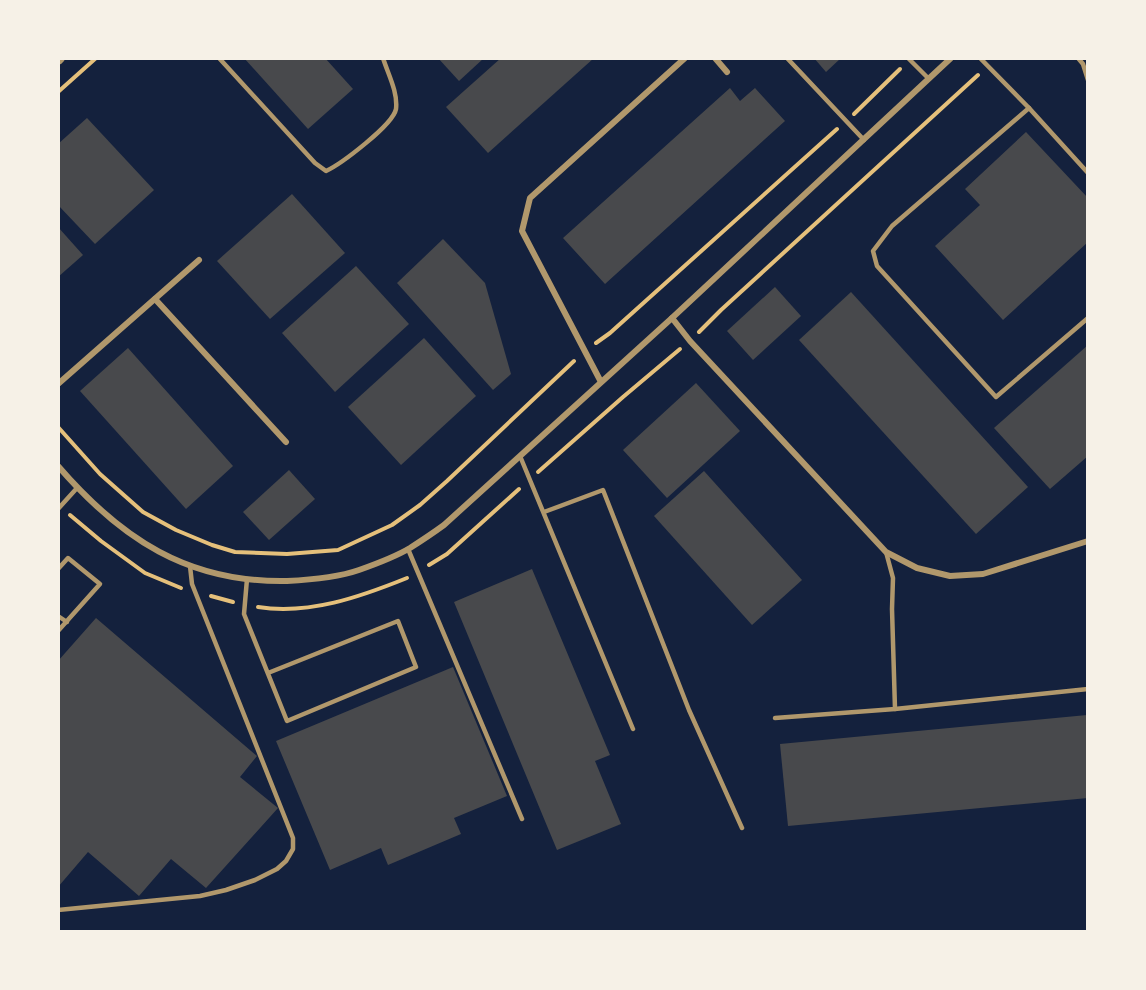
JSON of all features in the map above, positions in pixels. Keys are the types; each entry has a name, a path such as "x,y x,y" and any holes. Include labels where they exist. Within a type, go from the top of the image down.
{"street":[{"path":"601,382 522,231 530,198 685,58"},
{"path":"715,58 727,72"},
{"path":"58,466 77,488 113,522 149,548 190,566 228,576 261,581 310,580 357,571 408,549 444,525 672,318 951,58"},
{"path":"58,384 200,260"},
{"path":"155,299 286,442"},
{"path":"672,318 690,341 886,552 917,568 950,576 983,574 1088,541"}],"lane":[{"path":"219,58 315,163 326,171 338,165 385,126 395,112 396,97 383,58"},
{"path":"787,58 864,140"},
{"path":"980,58 1088,173"},
{"path":"1078,58 1083,64 1088,80"},
{"path":"909,59 929,79"},
{"path":"1029,108 892,226 873,251 877,266 996,397 1088,318"},
{"path":"520,456 633,729"},
{"path":"60,508 77,488"},
{"path":"544,512 603,490 689,710 742,828"},
{"path":"408,549 522,819"},
{"path":"886,552 893,578 895,709"},
{"path":"58,568 68,558 100,584 58,631"},
{"path":"58,910 200,896 226,890 277,869 286,861 293,849 293,838 195,593 190,566"},
{"path":"247,579 244,614 287,721 416,667 398,621 268,673"},
{"path":"58,616 67,622"},
{"path":"775,718 895,709 1088,689"}],"path":[{"path":"58,92 96,58"},
{"path":"58,427 100,474 143,512 176,530 235,552 287,554 338,550 392,525 420,505 585,352 610,333 846,121 909,59"},
{"path":"60,508 145,573 195,593 245,604 275,609 320,607 386,586 417,573 447,554 623,397 690,341 721,309 988,67"}],"building":[{"path":"244,58 325,58 353,89 308,129"},
{"path":"438,58 484,58 459,81"},
{"path":"501,58 594,58 488,153 446,107"},
{"path":"814,58 841,58 826,72"},
{"path":"730,88 740,101 755,88 785,121 605,284 563,238"},
{"path":"87,118 154,190 95,244 58,205 58,144"},
{"path":"1026,132 1088,198 1088,242 1003,320 935,246 980,205 965,189"},
{"path":"292,194 345,253 270,319 217,261"},
{"path":"58,227 83,255 58,277"},
{"path":"443,239 485,283 511,374 493,390 397,283"},
{"path":"356,266 409,324 335,392 282,333"},
{"path":"775,287 801,316 753,360 727,331"},
{"path":"851,292 1028,487 976,534 799,340"},
{"path":"424,338 476,396 401,465 348,407"},
{"path":"1088,345 1088,456 1050,489 994,428"},
{"path":"128,348 233,466 186,509 80,391"},
{"path":"696,383 740,431 667,498 623,450"},
{"path":"289,470 315,499 269,540 243,512"},
{"path":"704,471 802,580 752,625 654,516"},
{"path":"532,569 610,755 595,761 621,824 557,850 454,602"},
{"path":"96,618 257,756 240,777 278,808 206,888 171,859 139,896 88,852 58,887 58,661"},
{"path":"453,667 507,796 454,818 461,834 388,865 381,848 330,870 276,741"},
{"path":"1087,715 1088,798 788,826 780,744"}]}
